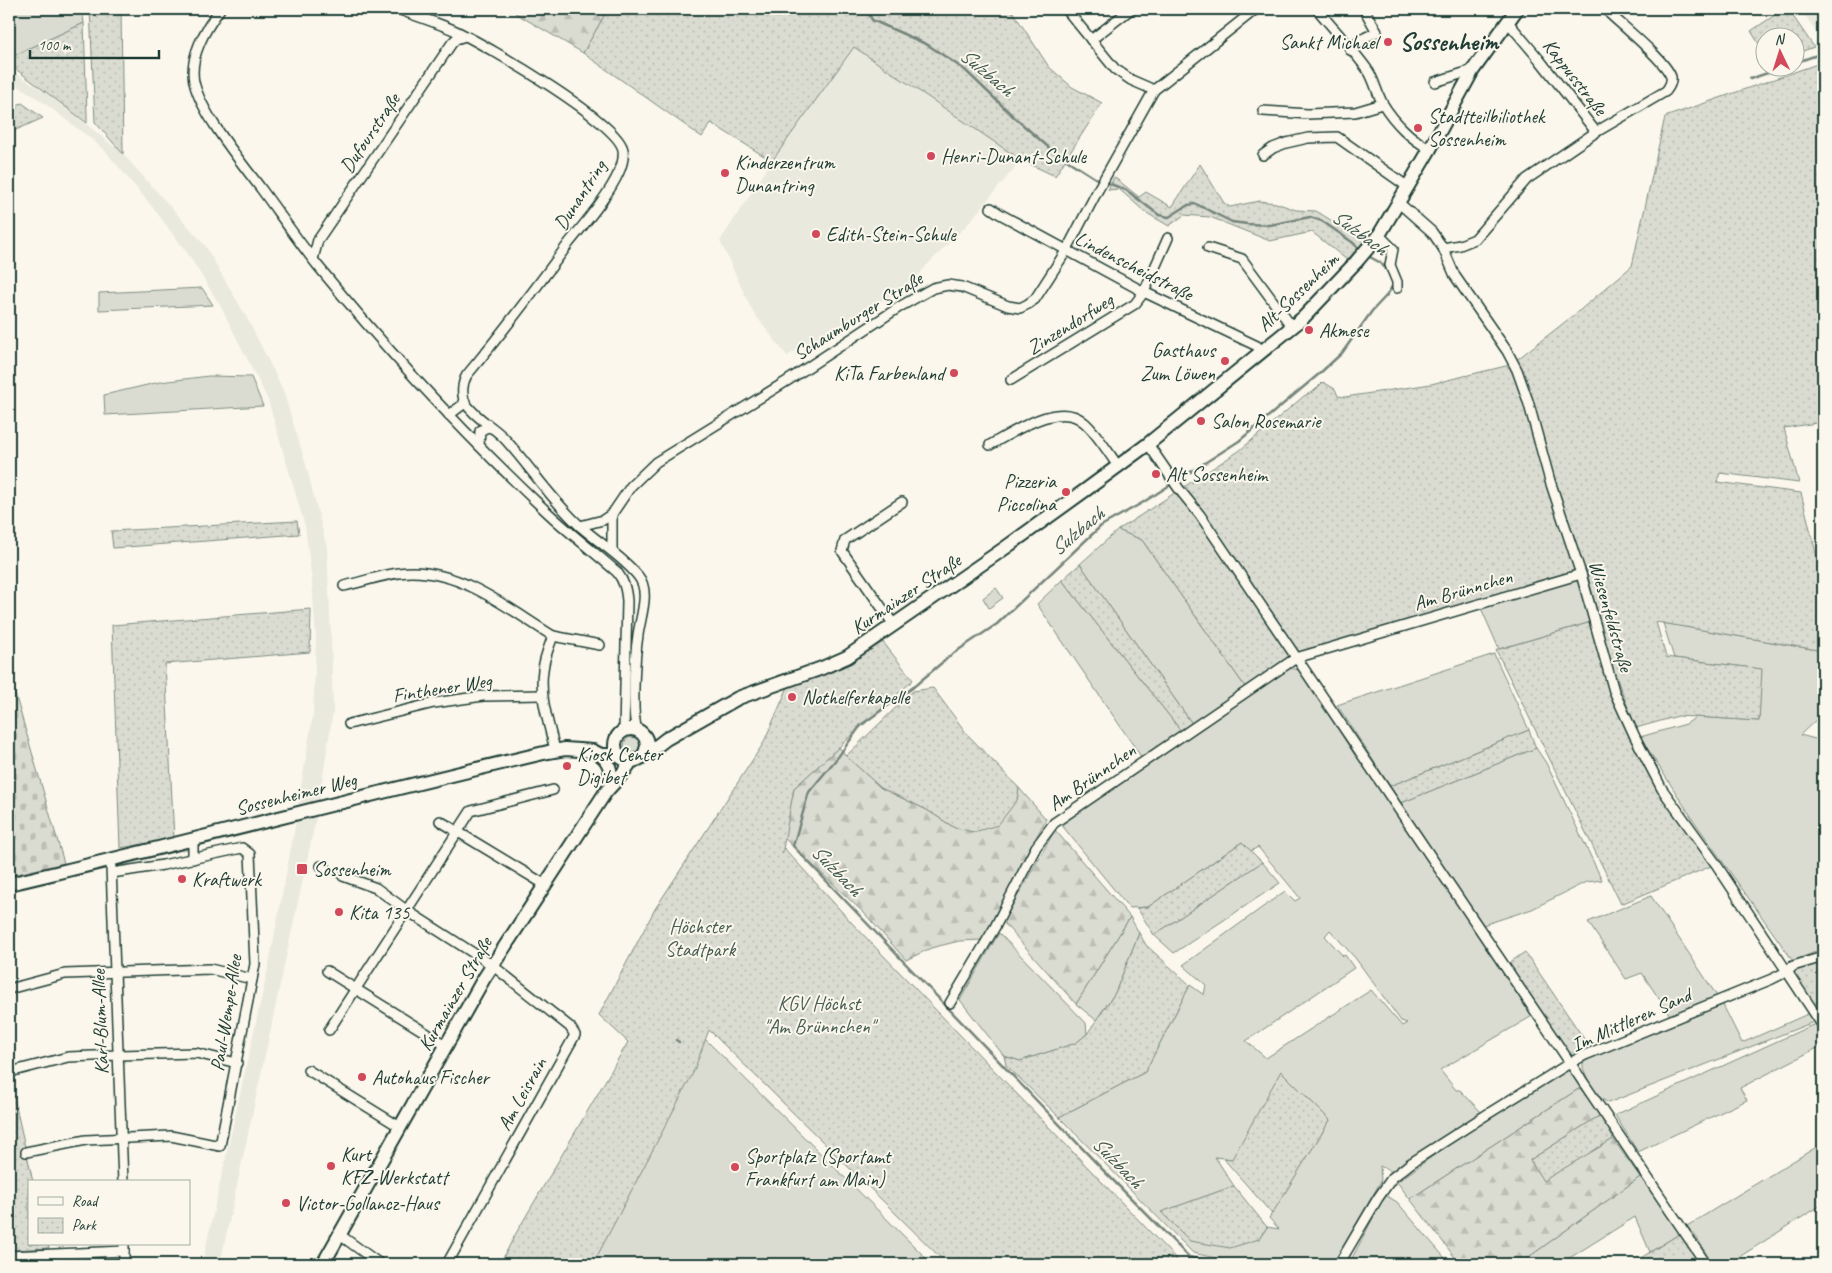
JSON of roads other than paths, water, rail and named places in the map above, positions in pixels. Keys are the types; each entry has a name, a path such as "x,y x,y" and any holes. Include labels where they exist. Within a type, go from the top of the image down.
{"main road":[{"name":"Alt-Sossenheim","path":"1148,444 1303,318 1371,246 1399,203 1473,70 1517,9"},
{"name":"Kurmainzer Straße","path":"646,750 657,746 738,698 836,662 894,625 1027,533 1148,444"},
{"path":"613,782 607,761 597,753 631,734 666,739"},
{"path":"631,734 647,741 646,750 638,759 624,758 615,747 631,734"},
{"name":"Sossenheimer Weg","path":"9,884 111,867 193,840 362,796 555,750 565,749 624,758"},
{"name":"Kurmainzer Straße","path":"323,1264 492,965 613,782 621,776 624,758"}],"street":[{"path":"220,9 199,45 194,61 193,74 199,96 223,136 313,259 406,369 449,415 546,511 617,572 625,585 627,601 626,652 631,734"},
{"name":"Dunantring","path":"398,9 465,36 512,61 613,133 622,145 623,157 619,173 602,200 508,327 464,379 465,403"},
{"path":"1066,9 1115,69 1131,80 1154,90"},
{"path":"1091,40 1131,9"},
{"name":"Schaumburger Straße","path":"612,514 631,486 656,462 787,381 900,306 932,288 948,285 962,287 1008,306 1020,308 1035,299 1066,251 1154,90 1256,9"},
{"path":"1317,9 1350,50 1360,59 1370,75 1382,104 1413,139 1430,149"},
{"path":"1350,50 1362,39 1377,32 1364,9"},
{"path":"1443,248 1460,245 1475,239 1527,179 1596,132 1666,91 1671,84 1671,77 1661,62 1610,11"},
{"name":"Kappusstraße","path":"1507,21 1540,59 1596,132"},
{"name":"Dufourstraße","path":"313,259 318,240 447,51 456,39 465,36"},
{"path":"1435,82 1473,70"},
{"path":"1262,111 1308,114 1355,112 1382,104"},
{"path":"1262,155 1286,143 1308,138 1337,137 1408,187"},
{"name":"Wiesenfeldstraße","path":"1399,203 1432,232 1443,248 1455,276 1507,351 1522,382 1543,456 1581,574 1614,691 1653,772 1662,789 1716,864 1823,1026"},
{"name":"Lindenscheidstraße","path":"991,208 1066,251 1144,292 1257,346 1262,352"},
{"path":"1379,234 1393,249 1390,265 1398,288"},
{"path":"1144,292 1168,238"},
{"path":"1208,248 1242,258 1292,327"},
{"name":"Zinzendorfweg","path":"1011,380 1135,304 1144,292"},
{"path":"449,415 465,403 522,457 549,493 580,526 640,577 644,597 635,656 634,715 631,734"},
{"path":"990,445 1031,422 1058,414 1071,414 1084,422 1118,466"},
{"path":"479,445 480,431 487,427 492,428"},
{"path":"1148,444 1177,487 1200,515 1570,1063 1411,1163 1392,1178 1339,1264"},
{"path":"894,625 842,551 844,540 902,502"},
{"path":"580,526 603,520 612,514"},
{"path":"612,514 612,552"},
{"path":"344,586 410,572 434,574 456,580 479,591 553,636 600,645"},
{"name":"Am Brünnchen","path":"950,1003 995,927 1036,847 1054,823 1296,658 1581,574"},
{"path":"627,601 632,598 644,597"},
{"path":"626,618 638,617 642,614"},
{"path":"553,636 543,668 542,695 555,750"},
{"path":"626,652 635,656"},
{"name":"Finthener Weg","path":"349,724 434,703 483,696 542,695"},
{"path":"329,1030 471,811 553,790"},
{"path":"440,821 544,884"},
{"path":"193,840 193,859"},
{"name":"Sossenheimer Weg","path":"111,867 193,859 242,848 250,854"},
{"name":"Paul-Wempe-Allee","path":"120,1138 171,1136 220,1146 255,964 250,854"},
{"name":"Karl-Blum-Allee","path":"111,867 123,1180"},
{"path":"343,876 376,888 406,910 492,965"},
{"name":"Im Mittleren Sand","path":"1706,1264 1570,1063 1772,979 1788,971 1793,966 1823,957"},
{"name":"Am Leisrain","path":"446,1264 575,1035 570,1027 492,965"},
{"path":"9,989 65,974 210,969 252,979"},
{"path":"327,972 447,1046"},
{"path":"10,1072 68,1057 196,1053 237,1063"},
{"path":"308,1070 400,1127"},
{"path":"26,1152 86,1140 120,1138"},
{"path":"340,1235 380,1264"},
{"path":"9,1256 124,1248 124,1264"}],"waterway":[{"name":"Sulzbach","path":"867,9 872,20 928,45 965,70 1054,152 1095,178 1126,190 1159,215 1169,217 1188,205 1196,204 1232,222 1247,224 1270,225 1310,217 1322,221 1362,251"},
{"path":"1804,60 1823,53"},
{"path":"1750,79 1754,78"},
{"name":"Sulzbach","path":"1368,256 1381,263 1390,275"},
{"name":"Sulzbach","path":"1221,1264 1189,1257 1104,1171 793,846 809,792 861,725 911,689 951,655 997,624 1101,526 1142,503 1239,441 1342,353 1393,285"}],"tunnel":[{"path":"326,868 343,876"}],"place":[{"name":"Sankt Michael","path":"1388,42"},
{"name":"Stadtteilbiliothek Sossenheim","path":"1418,128"},
{"name":"Henri-Dunant-Schule","path":"931,156"},
{"name":"Kinderzentrum Dunantring","path":"725,173"},
{"name":"Edith-Stein-Schule","path":"816,234"},
{"name":"Akmese","path":"1309,330"},
{"name":"Gasthaus Zum Löwen","path":"1225,361"},
{"name":"KiTa Farbenland","path":"954,373"},
{"name":"Salon Rosemarie","path":"1201,421"},
{"name":"Alt Sossenheim","path":"1156,474"},
{"name":"Pizzeria Piccolina","path":"1066,492"},
{"name":"Nothelferkapelle","path":"792,697"},
{"name":"Kiosk Center Digibet","path":"567,766"},
{"name":"Sossenheim","path":"302,869"},
{"name":"Kraftwerk","path":"182,879"},
{"name":"Kita 135","path":"339,912"},
{"name":"Autohaus Fischer","path":"362,1077"},
{"name":"Kurt KFZ-Werkstatt","path":"331,1166"},
{"name":"Sportplatz (Sportamt Frankfurt am Main)","path":"735,1167"},
{"name":"Victor-Gollancz-Haus","path":"286,1203"}],"district":[{"name":"Sossenheim","path":"1449,42"}],"park label":[{"name":"Höchster Stadtpark","path":"700,938"},
{"name":"KGV Höchst \"Am Brünnchen\"","path":"819,1014"}]}
